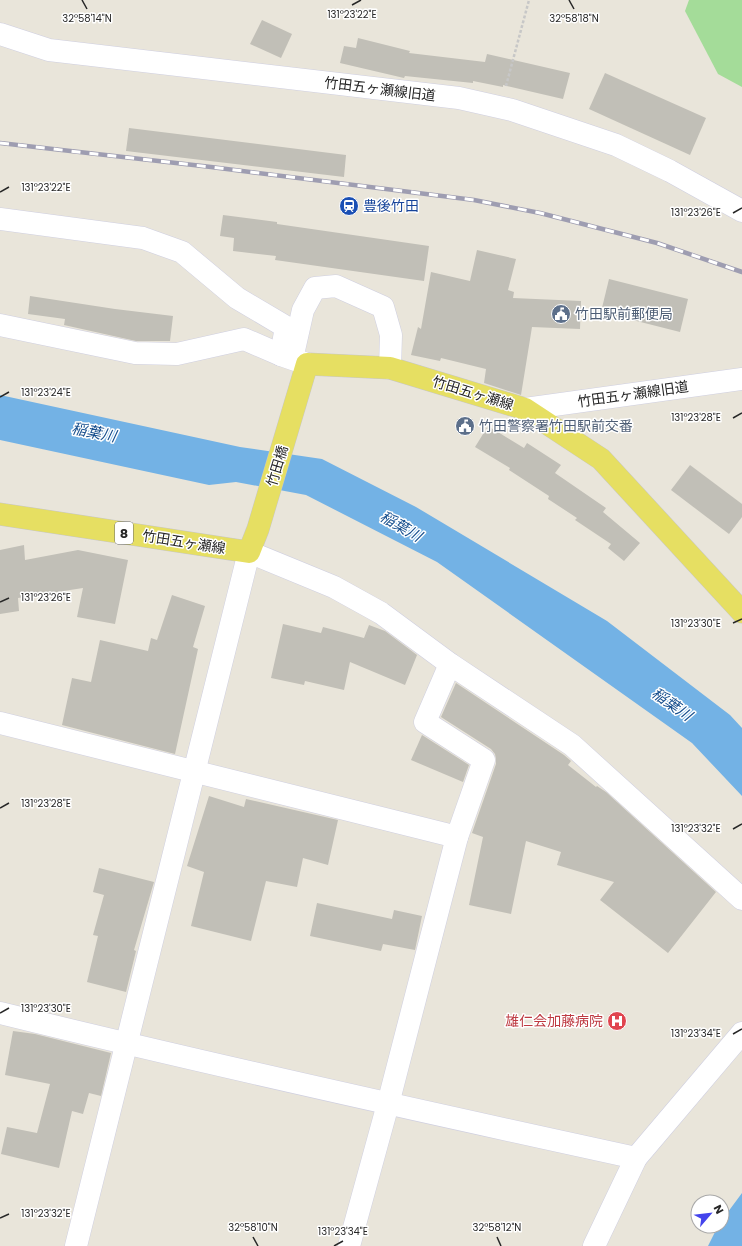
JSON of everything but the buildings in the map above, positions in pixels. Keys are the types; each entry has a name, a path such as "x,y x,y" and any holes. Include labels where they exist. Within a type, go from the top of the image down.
{"main road":[{"name":"竹田五ヶ瀬線","path":"293,360 390,368 525,409 601,459 742,612"},
{"name":"竹田橋","path":"249,552 258,529 296,404 293,360"},
{"name":"竹田五ヶ瀬線","path":"0,514 249,552"}],"street":[{"name":"竹田五ヶ瀬線旧道","path":"0,34 49,50 459,98 512,110 616,145 670,171 742,210"},
{"path":"0,219 143,238 182,252 236,298 286,327 293,360"},
{"path":"293,360 303,310 315,288 336,286 383,307 391,335 390,368"},
{"path":"0,325 135,353 177,354 244,339 293,360"},
{"name":"竹田五ヶ瀬線旧道","path":"525,409 742,379"},
{"path":"76,1246 249,552 334,587 374,609 450,664 572,745 742,899"},
{"path":"349,1246 388,1104 457,836 484,760 424,722 450,664"},
{"path":"0,723 457,836"},
{"path":"0,1013 388,1104 636,1158"},
{"path":"594,1246 636,1158 742,1033"}],"path":[{"path":"506,87 529,0"}],"green space":[{"path":"689,0 742,0 742,87 718,74 685,11"}],"water":[{"name":"稲葉川","path":"0,395 240,447 322,459 416,507 607,621 730,715 742,728 742,796 692,743 437,562 306,495 236,482 209,485 0,440"},
{"path":"742,1193 742,1246 708,1246 714,1234 730,1234 730,1209"}],"railway":[{"path":"0,143 211,167 474,200 540,213 657,243 742,272"}],"place":[{"name":"豊後竹田","path":"349,206"},
{"name":"竹田駅前郵便局","path":"561,314"},
{"name":"竹田警察署竹田駅前交番","path":"465,426"},
{"name":"雄仁会加藤病院","path":"617,1021"}]}
